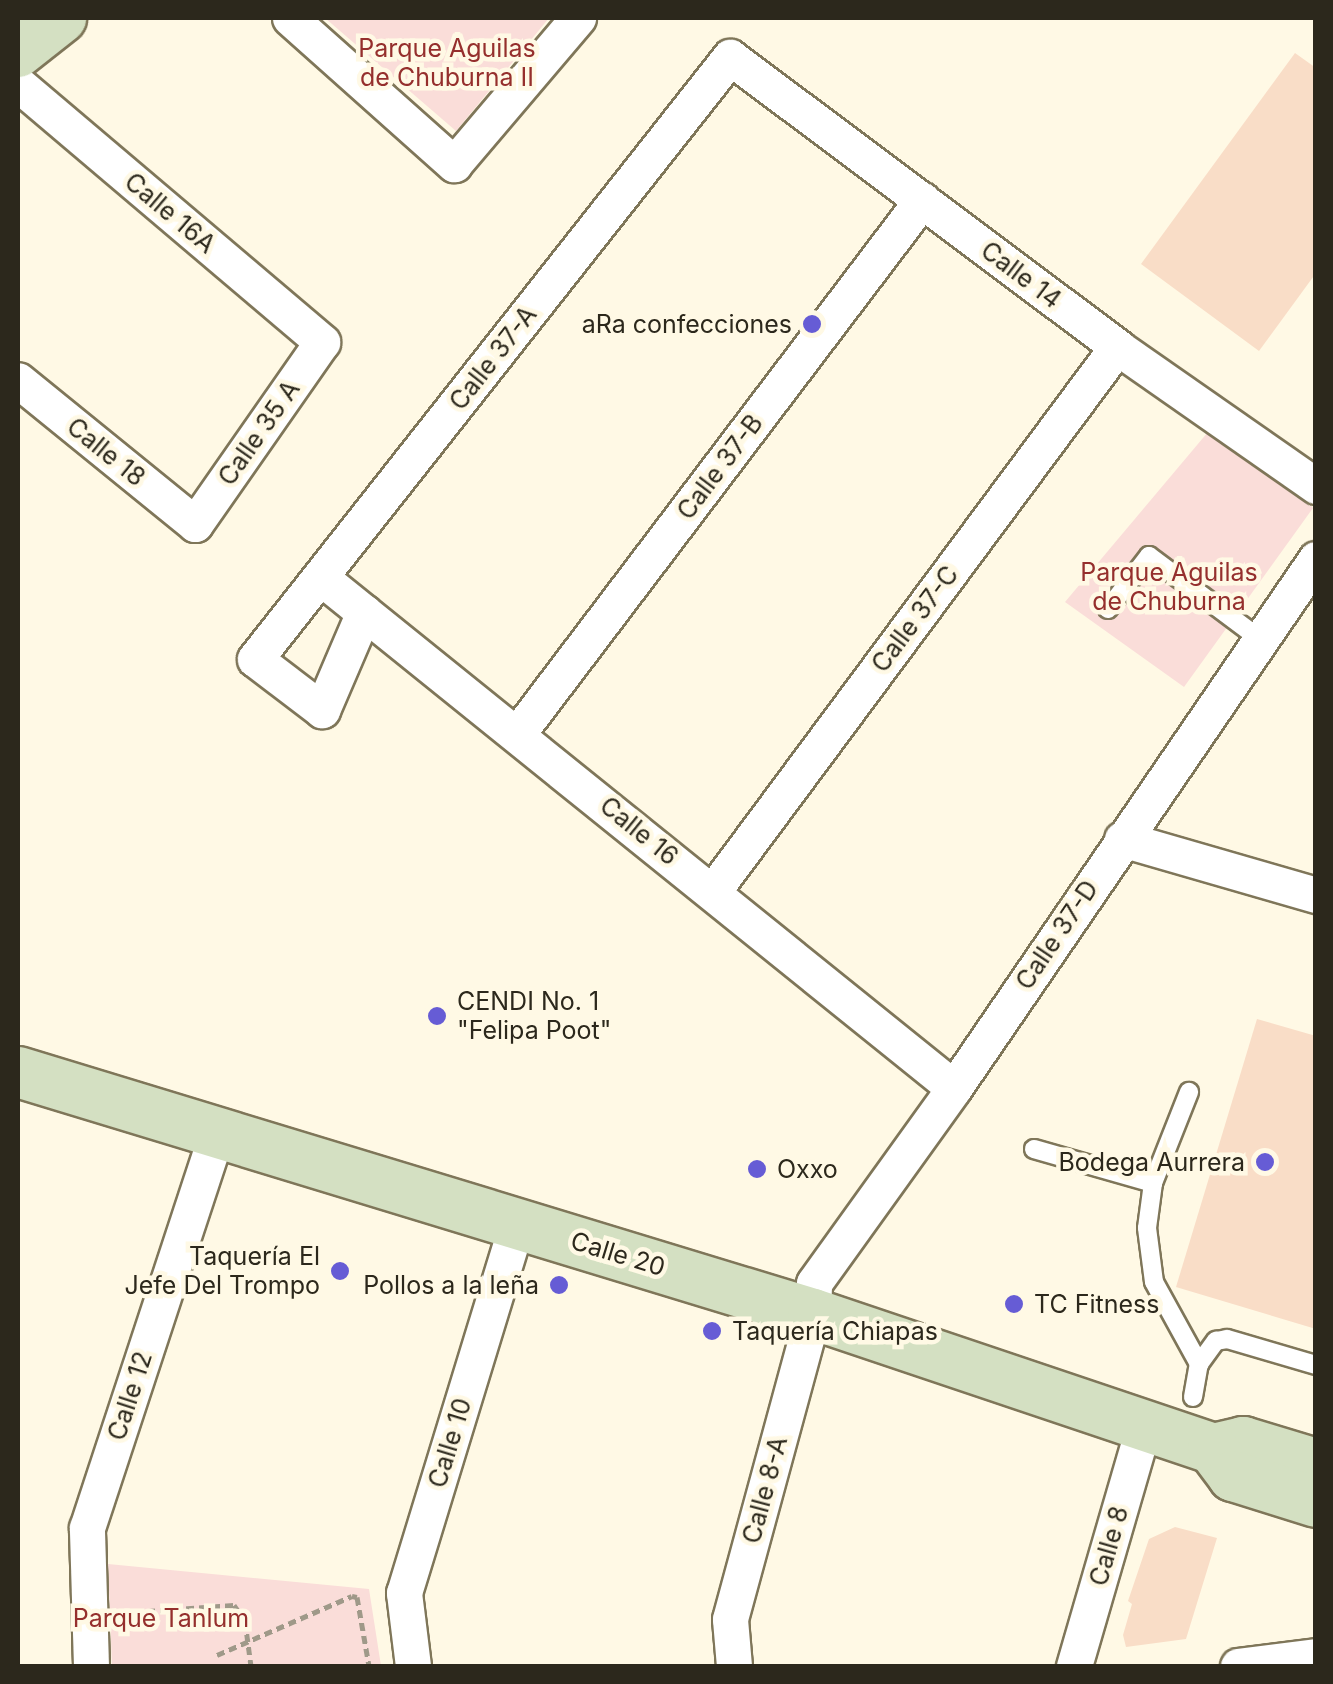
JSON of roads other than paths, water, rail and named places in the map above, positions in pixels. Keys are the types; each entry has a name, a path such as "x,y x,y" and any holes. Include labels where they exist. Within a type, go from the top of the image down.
{"street":[{"path":"18,52 61,18"},
{"path":"290,18 454,164 578,18"},
{"name":"Calle 14","path":"730,57 1117,347 1316,486"},
{"name":"Calle 37-A","path":"364,612 322,710 255,659 730,57"},
{"name":"Calle 16A","path":"18,84 322,342"},
{"name":"Calle 37-B","path":"518,733 922,200"},
{"name":"Calle 35 A","path":"196,524 322,342"},
{"name":"Calle 37-C","path":"713,891 1117,347"},
{"name":"Calle 18","path":"18,380 196,524"},
{"name":"Calle 37-D","path":"813,1314 814,1283 954,1088 1316,559"},
{"name":"Calle 16","path":"320,577 954,1088"},
{"path":"1122,839 1316,895"},
{"name":"Calle 20","path":"18,1072 813,1314 1214,1449 1243,1442 1316,1464"},
{"name":"Calle 12","path":"91,1666 86,1528 217,1132"},
{"name":"Calle 10","path":"413,1666 404,1593 517,1222"},
{"name":"Calle 8-A","path":"734,1666 730,1619 813,1314"},
{"name":"Calle 8","path":"1074,1666 1144,1425"},
{"name":"Calle 20","path":"1214,1449 1233,1476 1316,1502"},
{"path":"1238,1666 1316,1656"}],"lane":[{"path":"1108,608 1149,556 1260,639"},
{"path":"1190,1092 1153,1183 1147,1228 1154,1282 1199,1364"},
{"path":"1034,1148 1153,1183"},
{"path":"1193,1397 1199,1364 1210,1346 1227,1339 1316,1365"}],"place":[{"name":"aRa confecciones","path":"812,324"},
{"name":"CENDI No. 1 \"Felipa Poot\"","path":"437,1016"},
{"name":"Bodega Aurrera","path":"1265,1162"},
{"name":"Oxxo","path":"757,1169"},
{"name":"Taquería El Jefe Del Trompo","path":"340,1271"},
{"name":"Pollos a la leña","path":"559,1285"},
{"name":"TC Fitness","path":"1014,1304"},
{"name":"Taquería Chiapas","path":"712,1331"}],"park label":[{"name":"Parque Aguilas de Chuburna II","path":"447,64"},
{"name":"Parque Aguilas de Chuburna","path":"1169,588"},
{"name":"Parque Tanlum","path":"161,1618"}]}
